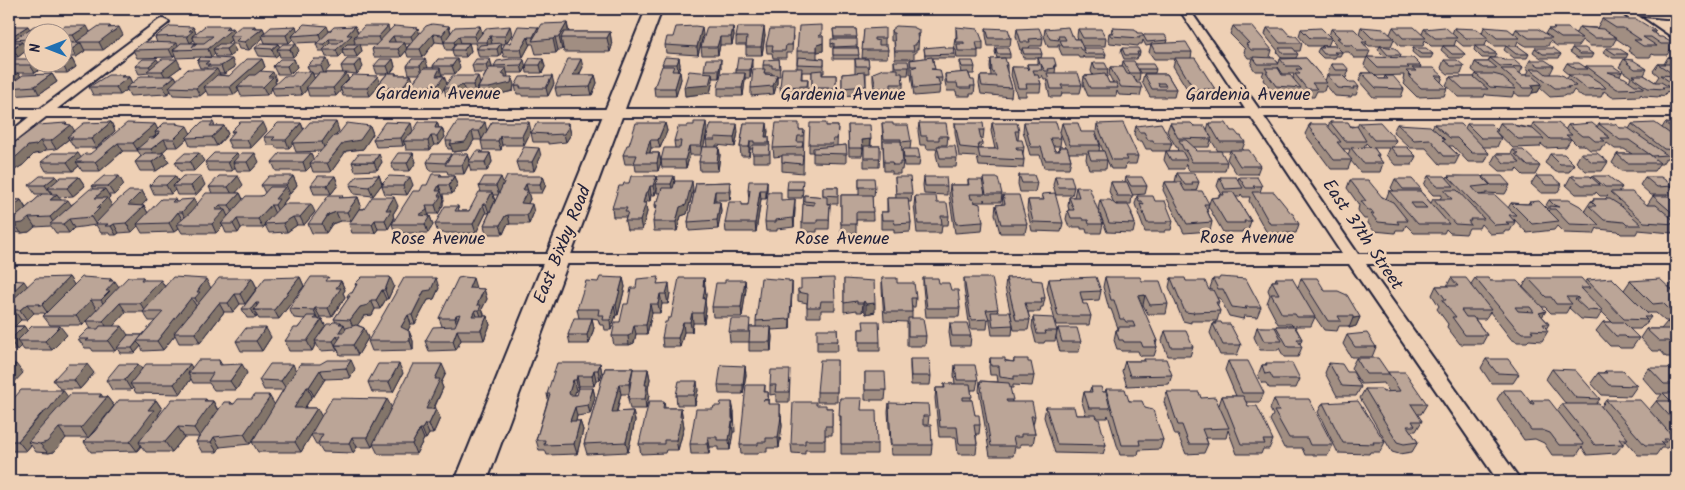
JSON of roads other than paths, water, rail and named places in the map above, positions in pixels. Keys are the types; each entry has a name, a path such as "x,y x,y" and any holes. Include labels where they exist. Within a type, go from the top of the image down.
{"street":[{"name":"East Bixby Road","path":"471,481 654,9"},
{"name":"East 37th Street","path":"1184,9 1353,258 1510,481"},
{"path":"1621,9 1676,14"},
{"path":"1621,9 1676,47"},
{"path":"9,139 164,22"},
{"name":"Gardenia Avenue","path":"9,113 1676,114"},
{"name":"Rose Avenue","path":"9,259 1676,259"}]}
